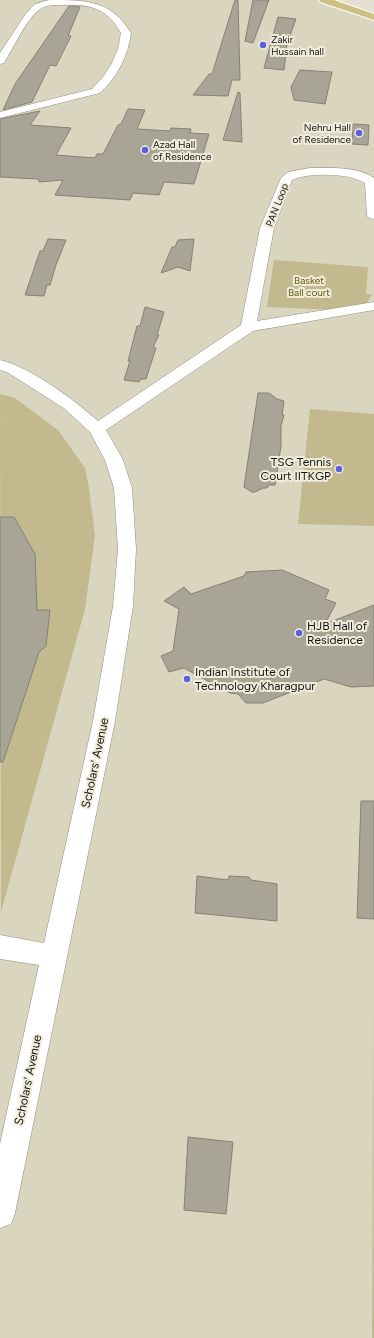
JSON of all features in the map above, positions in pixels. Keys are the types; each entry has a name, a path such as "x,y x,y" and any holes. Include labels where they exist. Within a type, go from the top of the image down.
{"main road":[{"path":"324,0 374,17"}],"street":[{"path":"0,61 31,12 38,5 45,2 75,2 98,5 122,24 126,33 122,52 108,81 96,91 0,115"},
{"name":"PAN Loop","path":"248,327 267,228 287,178 291,174 309,172 356,174 365,177 371,182 374,215"},
{"path":"97,429 248,327 374,306"},
{"name":"Scholars' Avenue","path":"0,365 13,369 71,406 97,429 114,460 123,488 127,549 123,606 104,721 0,1213"},
{"path":"0,947 54,956"}],"shaded area":[{"name":"Indian Institute of Technology Kharagpur","path":"0,0 315,0 374,20 374,1338 0,1338"}],"green space":[{"name":"Basket Ball court","path":"274,260 368,267 366,294 372,294 366,305 340,310 267,307"},
{"path":"0,394 15,398 58,430 85,468 95,536 85,609 1,912"},
{"name":"TSG Tennis Court IITKGP","path":"310,409 374,414 374,526 298,524"},
{"path":"373,1001 374,1338 372,1338"}],"building":[{"path":"235,0 238,0 240,80 232,80 228,96 193,95 209,74 212,74"},
{"path":"253,0 269,0 253,43 245,41"},
{"path":"69,6 80,7 68,36 71,36 56,66 50,65 32,102 3,110 15,84"},
{"path":"278,17 296,19 287,44 284,70 264,68"},
{"path":"300,70 332,72 325,104 294,100 291,87"},
{"path":"238,92 240,93 242,142 223,140"},
{"path":"128,109 145,110 137,129 170,131 171,128 191,129 190,133 209,134 194,184 164,182 159,195 133,193 130,200 55,195 63,180 39,182 38,179 0,177 0,119 40,111 30,125 71,128 56,155 95,158 97,154 103,154"},
{"name":"Nehru Hall of Residence","path":"353,124 369,125 368,145 352,144"},
{"path":"48,239 66,240 50,285 47,285 44,296 25,295 40,251 43,251"},
{"path":"194,239 190,271 178,267 161,273 172,247 175,247 178,240"},
{"path":"145,307 164,312 157,335 159,335 153,347 156,348 146,379 141,379 139,382 124,380 130,361 128,361 137,326 140,326"},
{"path":"258,393 269,393 277,399 284,401 282,415 284,415 281,426 281,446 275,485 269,485 267,488 252,492 244,487"},
{"path":"0,517 14,517 35,554 37,610 50,610 46,646 39,652 3,762 0,762"},
{"path":"282,570 329,590 325,599 336,603 325,624 374,605 374,686 351,687 324,679 263,703 246,703 238,694 230,693 184,668 169,672 161,656 173,651 179,609 164,601 184,587 191,594 244,576 246,572"},
{"path":"361,801 374,801 374,919 357,918"},
{"path":"197,876 228,880 229,876 249,877 251,880 277,884 277,921 195,913"},
{"path":"188,1137 233,1142 226,1214 184,1210"}],"place":[{"name":"Zakir Hussain hall","path":"263,45"},
{"name":"Nehru Hall of Residence","path":"359,133"},
{"name":"Azad Hall of Residence","path":"145,150"},
{"name":"TSG Tennis Court IITKGP","path":"339,469"},
{"name":"HJB Hall of Residence","path":"299,633"},
{"name":"Indian Institute of Technology Kharagpur","path":"187,679"}]}
